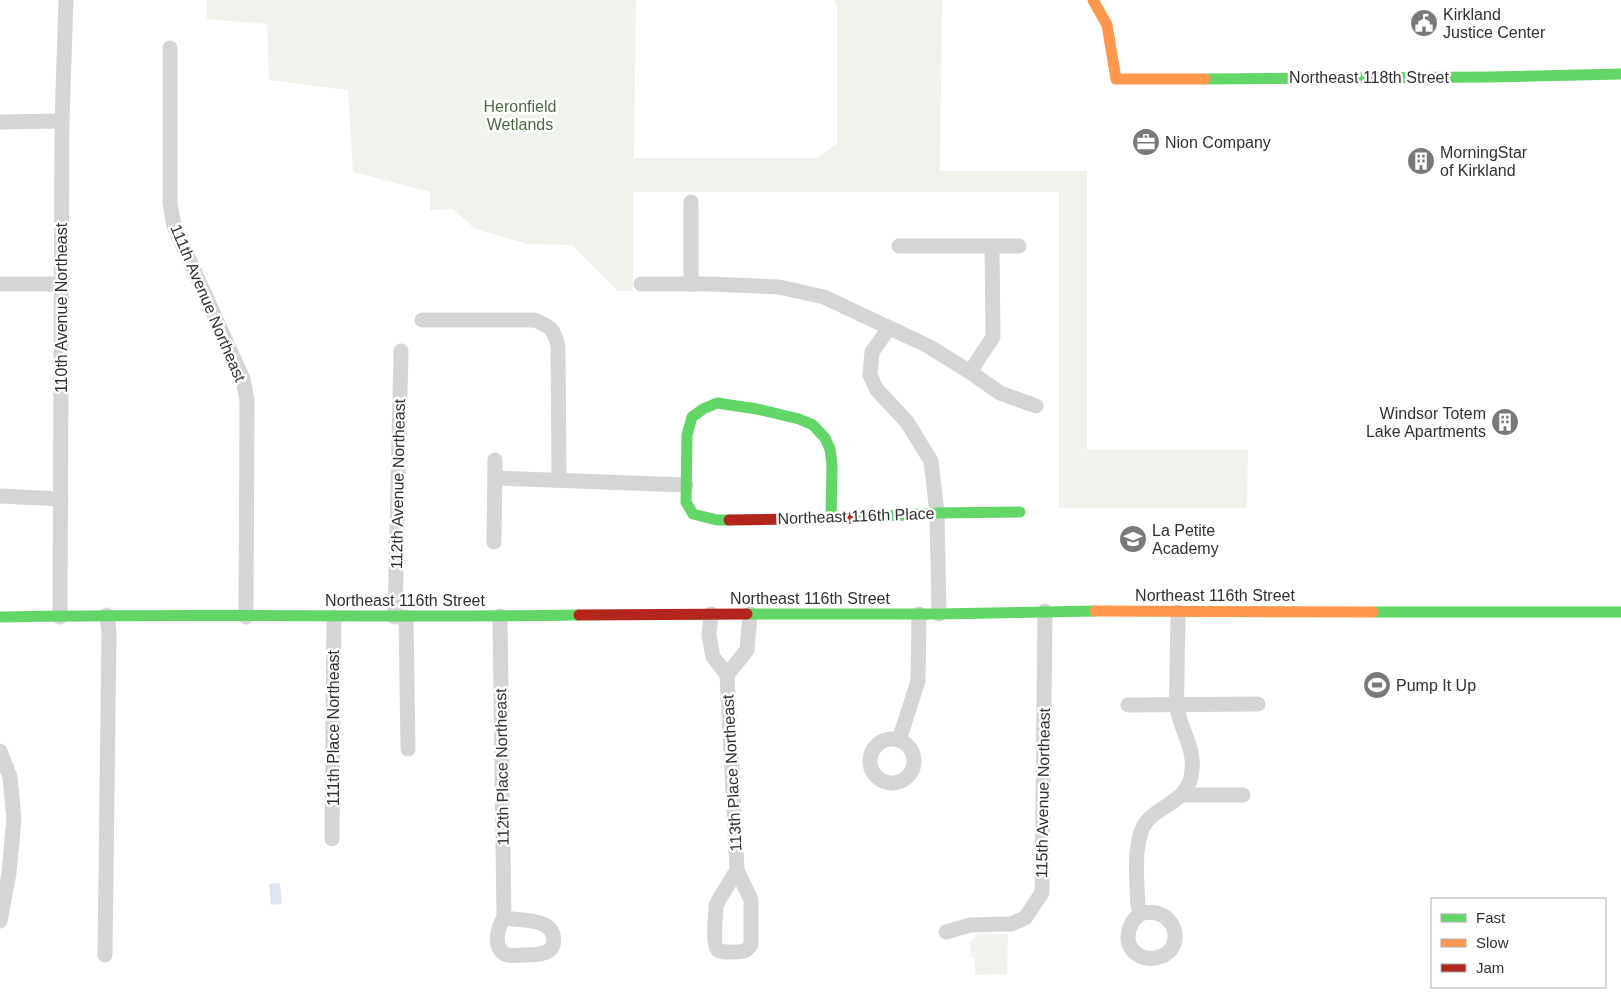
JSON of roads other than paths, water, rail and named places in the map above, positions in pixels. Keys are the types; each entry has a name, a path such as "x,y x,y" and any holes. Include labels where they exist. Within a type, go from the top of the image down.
{"street":[{"name":"110th Avenue Northeast","path":"60,617 62,121 66,0"},
{"name":"Northeast 118th Street","path":"1093,0 1107,25 1116,79 1490,77 1621,74"},
{"name":"111th Avenue Northeast","path":"170,48 170,203 174,226 243,379 247,400 246,617"},
{"path":"0,122 62,121"},
{"path":"691,202 691,284"},
{"path":"899,246 1019,246"},
{"path":"970,372 993,337 992,246"},
{"path":"0,284 62,284"},
{"path":"641,284 779,287 824,297 928,346 1000,393 1036,406"},
{"path":"422,320 535,320 551,328 555,334 558,346 559,480"},
{"path":"889,328 872,352 870,375 877,390 907,422 931,461 936,513 939,614"},
{"name":"112th Avenue Northeast","path":"401,351 401,617 408,749"},
{"path":"495,478 686,485 687,434 692,418 703,409 717,402 799,419 813,425 830,449 832,465 831,519"},
{"path":"494,542 495,460"},
{"name":"Northeast 116th Place","path":"686,485 686,502 693,514 717,520 831,519 936,513 1020,512"},
{"path":"0,496 61,500"},
{"name":"Northeast 116th Street","path":"0,617 107,615 401,617 621,614 1287,611 1621,612"},
{"name":"115th Avenue Northeast","path":"946,932 970,925 1011,924 1025,918 1042,893 1045,612"},
{"path":"1140,914 1138,906 1137,850 1140,836 1146,822 1183,795 1191,778 1193,759 1188,740 1180,723 1177,705 1178,612"},
{"name":"113th Place Northeast","path":"711,614 709,635 713,657 727,676 738,870 751,900 751,944 743,952 724,952 718,950 715,943 716,906 738,870"},
{"name":"113th Place Northeast","path":"727,676 747,650 750,614"},
{"path":"899,740 918,681 918,614"},
{"path":"105,955 109,632 107,615"},
{"name":"112th Place Northeast","path":"500,616 504,918"},
{"name":"111th Place Northeast","path":"332,839 334,617"},
{"path":"1128,705 1258,704"},
{"path":"0,750 10,777 14,820 9,873 0,921"},
{"path":"1183,795 1243,795"}],"place":[{"name":"Kirkland Justice Center","path":"1424,23"},
{"name":"Nion Company","path":"1146,142"},
{"name":"MorningStar of Kirkland","path":"1421,161"},
{"name":"Windsor Totem Lake Apartments","path":"1505,422"},
{"name":"La Petite Academy","path":"1133,539"},
{"name":"Pump It Up","path":"1377,685"}],"park label":[{"name":"Heronfield Wetlands","path":"520,115"}]}
